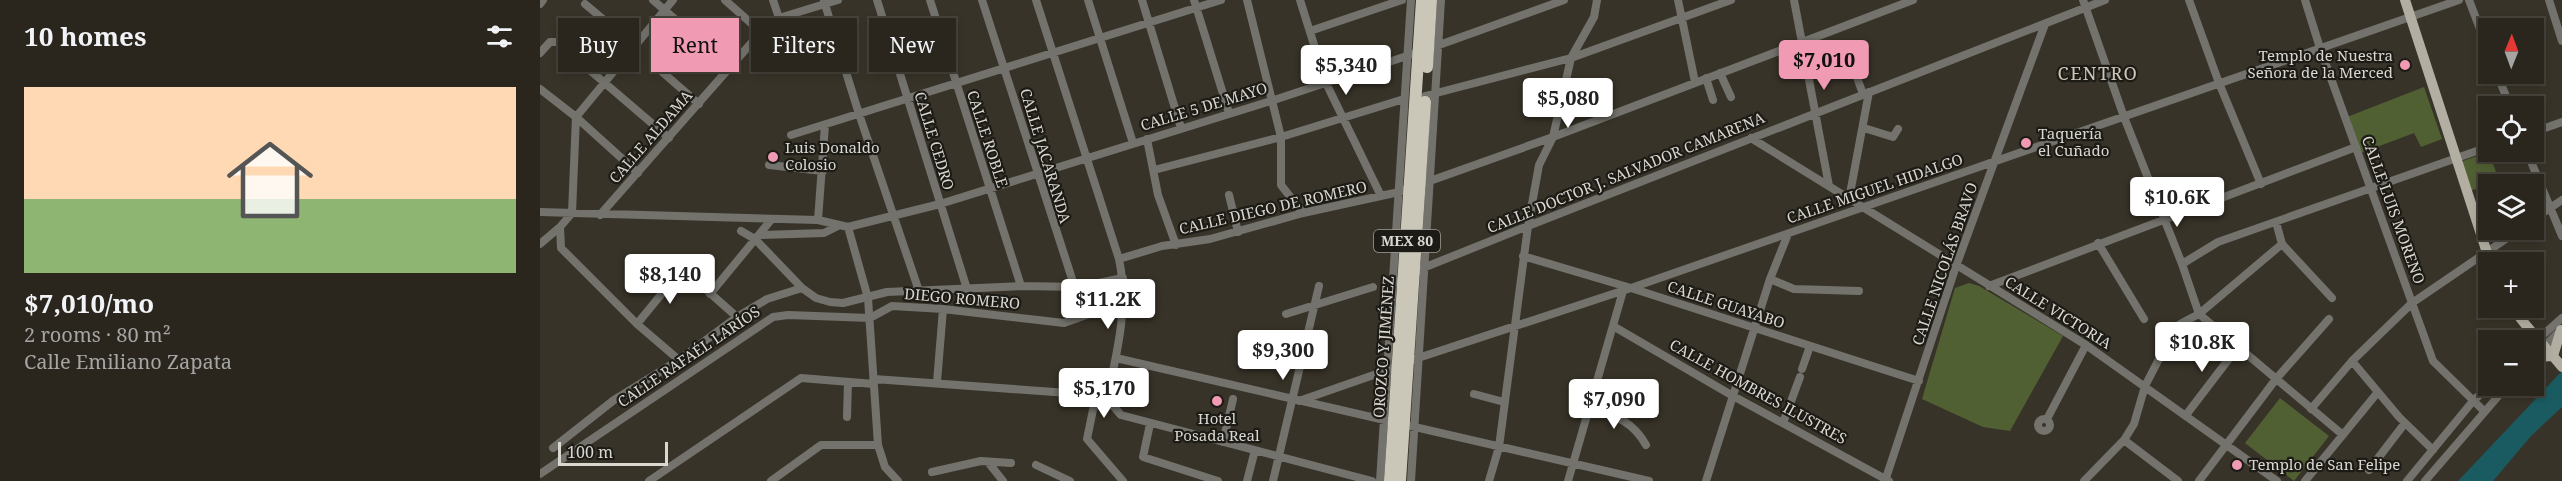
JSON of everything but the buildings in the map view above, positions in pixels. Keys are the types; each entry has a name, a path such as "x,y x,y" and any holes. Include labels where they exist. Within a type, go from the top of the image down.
{"highway":[{"name":"OROZCO Y JIMÉNEZ","path":"1400,481 1399,424 1414,186 1429,48 1422,0"},
{"name":"OROZCO Y JIMÉNEZ","path":"1414,186 1430,94 1431,0"},
{"name":"OROZCO Y JIMÉNEZ","path":"1390,481 1399,424"}],"main road":[{"path":"2404,0 2486,252"},
{"path":"2520,318 2529,330"},
{"path":"2557,360 2562,326"},
{"path":"2544,347 2557,360"}],"street":[{"path":"540,4 543,0"},
{"path":"653,0 675,18"},
{"path":"639,39 673,0"},
{"path":"724,0 751,23"},
{"path":"773,0 779,18"},
{"name":"CALLE ALDAMA","path":"779,18 824,2 838,0"},
{"name":"CALLE CEDRO","path":"877,0 967,289"},
{"name":"CALLE ROBLE","path":"930,0 1021,286"},
{"name":"CALLE JACARANDA","path":"982,0 1074,285"},
{"path":"1036,0 1119,259 1123,278 1122,327 1107,399"},
{"path":"1088,0 1133,143"},
{"path":"1142,0 1181,128"},
{"path":"791,135 1148,22 1195,4 1221,0"},
{"path":"1247,0 1274,100 1281,137 1281,185 1303,213"},
{"path":"1300,0 1326,82 1381,196"},
{"path":"1310,31 1402,0"},
{"name":"MEX 80","path":"1380,481 1399,424 1403,364 1414,186 1404,99 1411,0"},
{"name":"OROZCO Y JIMÉNEZ","path":"1429,48 1440,0"},
{"name":"CALLE 5 DE MAYO","path":"758,237 824,233 843,226 893,217 940,204 1274,100 1564,0"},
{"path":"1489,481 1499,447 1523,256 1539,165 1553,137 1571,58 1581,36 1594,17 1596,0"},
{"path":"1678,0 1695,82"},
{"path":"1430,94 1571,58 1731,0"},
{"path":"1794,0 1829,186"},
{"name":"CALLE DIEGO DE ROMERO","path":"1119,259 1162,246 1238,232 1303,213 1381,196 1414,186 1553,137 1913,0"},
{"name":"CALLE DOCTOR J. SALVADOR CAMARENA","path":"1408,276 1528,226 2045,24 2084,4 2104,0"},
{"path":"2189,0 2219,83 2261,184"},
{"name":"CALLE LUIS MORENO","path":"2305,0 2320,48 2433,361 2484,411"},
{"name":"CALLE MIGUEL HIDALGO","path":"1296,400 1627,290 2459,0"},
{"path":"2469,0 2478,24"},
{"path":"2549,0 2562,41"},
{"path":"824,2 919,291"},
{"path":"585,4 602,18"},
{"path":"1195,4 1229,113"},
{"path":"2084,4 2199,314 2343,435"},
{"name":"CALLE NICOLÁS BRAVO","path":"1887,480 1956,266 1997,161 2045,24"},
{"path":"540,53 550,42 557,42 669,138"},
{"name":"CALLE ALDAMA","path":"739,57 751,43"},
{"path":"1849,199 1864,128 1866,93 1851,61"},
{"path":"540,244 572,213 576,117 611,72"},
{"path":"662,72 699,104"},
{"name":"CALLE ALDAMA","path":"600,215 726,72"},
{"path":"1720,73 1731,97"},
{"path":"1706,78 1713,100"},
{"path":"540,89 576,117 638,173"},
{"path":"1154,170 1281,137 1404,99"},
{"path":"2544,128 2562,122"},
{"path":"818,220 825,125"},
{"path":"1864,128 1893,137 1898,129"},
{"name":"CALLE VICTORIA","path":"1751,138 2086,345 2277,481"},
{"path":"1147,139 1158,195 1176,245"},
{"path":"1989,286 2356,147"},
{"path":"2182,264 2218,242 2478,150"},
{"path":"2531,162 2562,236"},
{"path":"769,165 823,171"},
{"path":"1229,195 1238,232"},
{"path":"2544,212 2562,200"},
{"path":"540,212 818,220 843,226 868,297 878,445 885,467 898,481"},
{"path":"710,294 771,220"},
{"path":"2276,222 2282,244 2332,298"},
{"path":"560,226 561,248 637,324 679,360"},
{"path":"741,231 758,237 802,288 816,298 830,302 843,303 887,292 1021,286 1079,286 1123,278"},
{"path":"1706,481 1770,279 1788,234"},
{"path":"2495,252 2508,240"},
{"path":"2098,243 2144,319"},
{"path":"2084,481 2124,440 2134,424 2145,386 2172,334 2180,324 2199,314 2282,244"},
{"name":"CALLE GUAYABO","path":"1523,256 1919,381"},
{"path":"675,262 736,317"},
{"path":"2311,409 2352,361 2412,303 2478,264"},
{"path":"637,324 682,269"},
{"path":"1770,279 1794,289 1860,291"},
{"path":"1273,481 1296,400 1319,286"},
{"path":"1286,314 1373,286"},
{"name":"CALLE RAFAÉL LARÍOS","path":"553,448 614,400 679,360 736,317 767,299 802,288"},
{"path":"1568,481 1613,326 1627,290"},
{"name":"DIEGO ROMERO","path":"870,318 892,306 943,309 1064,323 1123,302"},
{"path":"937,382 943,309"},
{"name":"CALLE RAFAÉL LARÍOS","path":"540,474 765,321 788,315 870,318"},
{"path":"2199,481 2276,379 2329,319"},
{"name":"CALLE HOMBRES ILUSTRES","path":"1613,326 1732,396 1887,480"},
{"path":"2544,339 2562,326"},
{"path":"2047,420 2086,345"},
{"path":"1783,423 1810,346"},
{"path":"2186,415 2238,347"},
{"path":"1116,358 1649,481"},
{"path":"2352,361 2405,423 2433,450"},
{"path":"649,481 801,378 848,382 937,382 1096,395 1107,399 1121,415 1372,481"},
{"path":"847,417 848,382"},
{"path":"2304,481 2378,392"},
{"path":"1473,394 1504,402"},
{"path":"1096,395 1087,439 1123,481"},
{"path":"2407,481 2478,396"},
{"path":"2425,481 2498,396"},
{"path":"1223,442 1233,399"},
{"path":"1589,408 1617,417 1637,429 1646,445"},
{"path":"2369,470 2405,423"},
{"path":"1150,424 1143,457 1218,481"},
{"name":"OROZCO Y JIMÉNEZ","path":"1399,424 1411,481"},
{"path":"2124,440 2178,481"},
{"path":"771,481 821,445 878,445"},
{"path":"1247,481 1255,450"},
{"path":"932,472 981,461 1011,463"},
{"path":"988,462 1003,481"},
{"path":"1036,465 1056,477 1070,481"}],"green space":[{"path":"2424,87 2442,139 2421,147 2414,133 2361,153 2347,117"},
{"path":"2478,156 2478,162 2492,162 2497,174 2478,174 2478,188 2470,191 2460,162"},
{"path":"1969,283 1979,286 2063,336 2010,431 1983,427 1922,399 1955,288"},
{"path":"2280,398 2329,436 2294,481 2245,443"}],"water":[{"path":"2562,371 2562,407 2531,436 2493,481 2458,481 2538,396 2544,396 2544,390"}],"place":[{"name":"Templo de Nuestra Señora de la Merced","path":"2405,65"},
{"name":"Taquería el Cuñado","path":"2026,143"},
{"name":"Luis Donaldo Colosio","path":"773,157"},
{"name":"Hotel Posada Real","path":"1217,401"},
{"name":"Templo de San Felipe","path":"2237,465"}],"district":[{"name":"CENTRO","path":"2098,74"}]}
